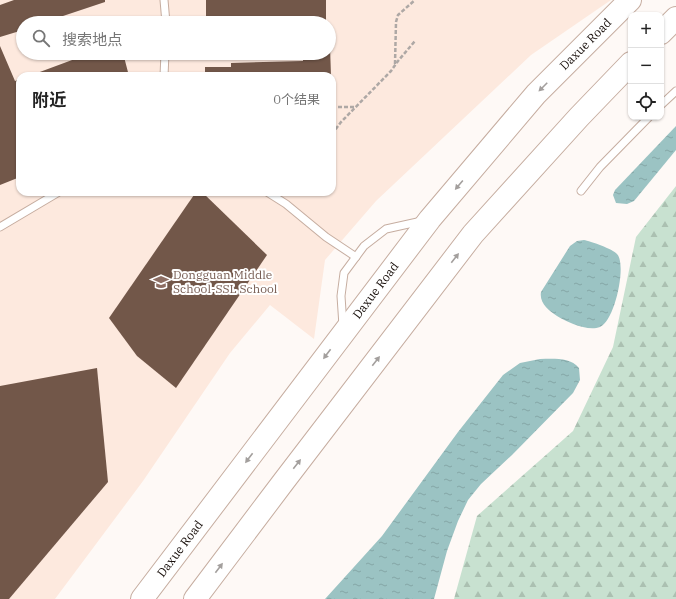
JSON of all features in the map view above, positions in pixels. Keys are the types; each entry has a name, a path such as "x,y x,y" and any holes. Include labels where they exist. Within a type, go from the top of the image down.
{"main road":[{"name":"Daxue Road","path":"142,599 430,219 536,94 630,0"},
{"path":"664,30 676,18"},
{"path":"195,599 474,234 579,117 628,66"}],"lane":[{"path":"164,0 165,16"},
{"path":"164,72 165,60"},
{"path":"664,102 676,91"},
{"path":"581,191 600,167 645,120"},
{"path":"0,226 52,196"},
{"path":"273,196 286,204 326,237 356,257"},
{"path":"343,333 341,296 344,273 364,246 386,229 430,219"}],"path":[{"path":"395,64 396,22 398,15 414,0"},
{"path":"336,129 391,71 414,41"},
{"path":"336,107 356,107"}],"shaded area":[{"name":"Dongguan Middle School-SSL School","path":"0,0 611,0 531,55 376,201 325,260 314,339 270,305 230,353 143,481 55,599 0,599"}],"green space":[{"path":"676,186 676,599 454,599 477,516 573,431 613,347 636,237"}],"water":[{"path":"676,126 676,150 634,201 627,204 616,203 613,195 615,190"},
{"path":"584,240 615,252 620,260 620,280 615,304 605,323 600,327 595,328 578,326 557,316 545,306 541,296 541,292 570,246 577,241"},
{"path":"540,359 561,359 575,364 579,368 580,380 573,393 481,484 468,500 458,521 447,551 434,599 325,599 382,536 458,432 503,375 520,363"}],"building":[{"path":"14,0 105,0 105,2 63,16 16,16 16,32 0,37 0,5"},
{"path":"206,0 326,0 326,16 206,16"},
{"path":"0,46 16,81 16,179 0,185"},
{"path":"72,60 125,60 128,72 40,72"},
{"path":"330,60 331,72 205,72 205,67 231,67 231,63"},
{"path":"193,196 206,196 267,255 176,388 137,356 109,318"},
{"path":"97,368 108,482 9,599 0,599 0,386"}],"place":[{"name":"Dongguan Middle School-SSL School","path":"161,282"}]}
